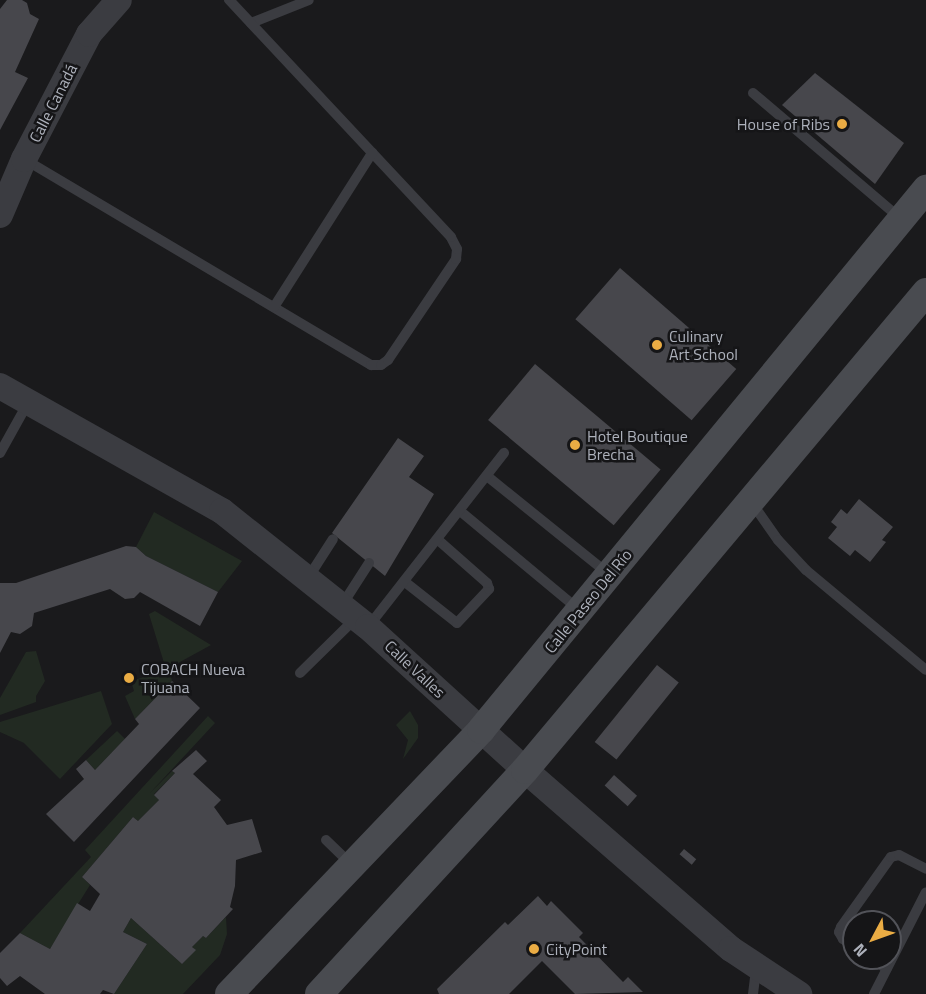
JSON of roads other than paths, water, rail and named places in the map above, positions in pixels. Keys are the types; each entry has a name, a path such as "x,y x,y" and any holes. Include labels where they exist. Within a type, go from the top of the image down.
{"main road":[{"name":"Calle Paseo Del Río","path":"229,994 481,730 610,575 670,495 926,189"},
{"path":"320,994 525,770 926,292"}],"street":[{"name":"Calle Canadá","path":"0,215 24,159 89,34 119,0"},
{"name":"Calle Valles","path":"0,386 222,511 356,616 525,770 731,949 799,994"}],"lane":[{"path":"24,159 371,365 381,365 388,360 456,258 457,249 452,237 230,0"},
{"path":"251,24 309,0"},
{"path":"753,93 902,219"},
{"path":"274,308 372,153"},
{"path":"0,453 29,401"},
{"path":"300,673 356,616 405,582 504,453"},
{"path":"487,476 610,575"},
{"path":"750,501 778,540 807,570 926,670"},
{"path":"460,511 581,611"},
{"path":"308,579 333,538"},
{"path":"405,582 457,623 489,589 488,583 438,540"},
{"path":"356,616 369,562"},
{"path":"326,840 351,864"},
{"path":"853,910 891,857 899,855 926,869"},
{"path":"902,939 926,892"},
{"path":"753,994 757,966"},
{"path":"874,994 886,970"}],"place":[{"name":"House of Ribs","path":"842,124"},
{"name":"Culinary Art School","path":"657,345"},
{"name":"Hotel Boutique Brecha","path":"575,445"},
{"name":"COBACH Nueva Tijuana","path":"129,678"},
{"name":"CityPoint","path":"534,949"}]}
